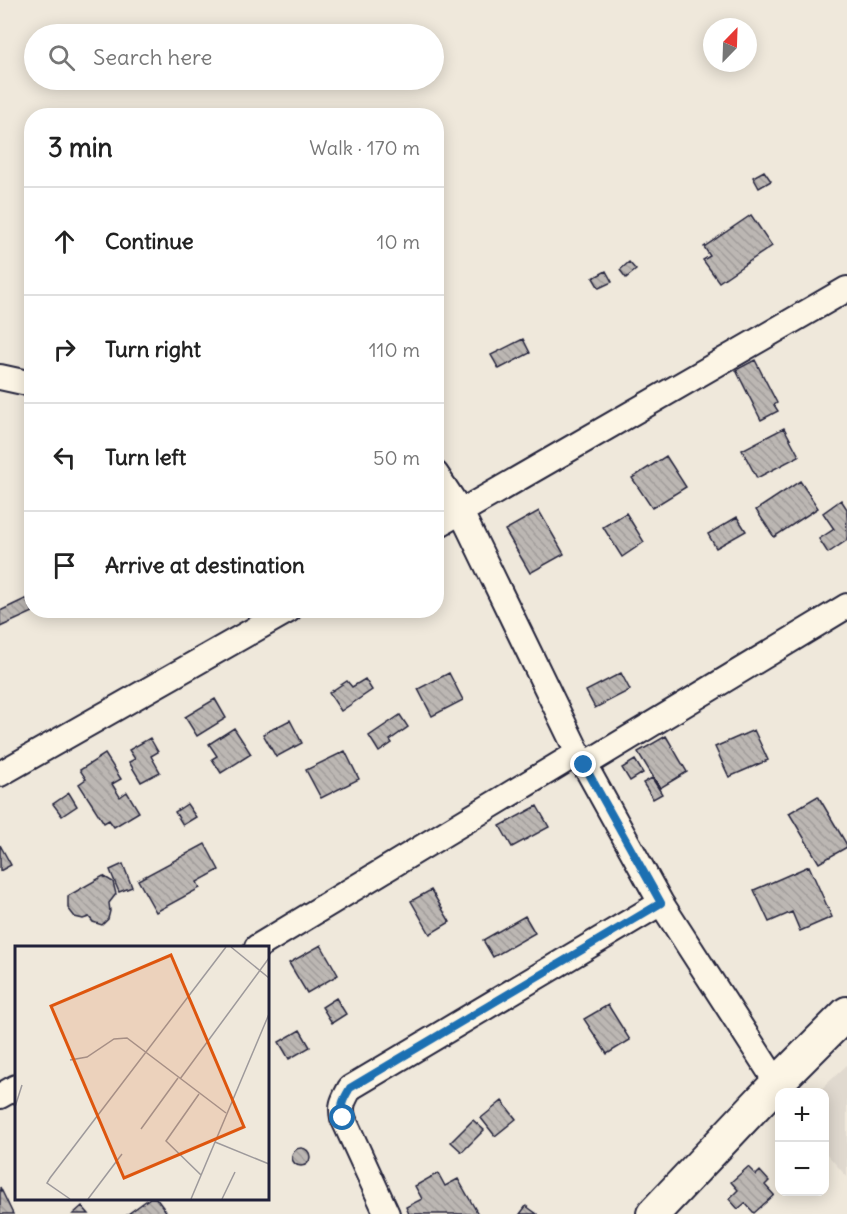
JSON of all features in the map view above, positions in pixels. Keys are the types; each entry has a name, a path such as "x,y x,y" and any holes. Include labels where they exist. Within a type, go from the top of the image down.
{"street":[{"path":"444,522 847,289"},
{"path":"0,377 24,382"},
{"path":"444,486 461,512 581,759 661,903 777,1083"},
{"path":"258,946 847,606"},
{"path":"0,774 275,618"},
{"path":"387,1214 343,1118 341,1108 350,1088 661,903"},
{"path":"653,1214 847,1013"},
{"path":"0,1096 15,1088"}],"shaded area":[{"path":"847,1065 847,1177 829,1157 829,1088 822,1088"}],"building":[{"path":"764,171 771,181 759,188 753,177"},
{"path":"751,215 772,246 719,282 703,260 710,256 704,247"},
{"path":"629,262 636,270 626,278 620,270"},
{"path":"606,271 612,282 599,288 593,278"},
{"path":"523,339 530,353 499,369 491,355"},
{"path":"755,360 777,403 774,405 778,411 761,420 736,370"},
{"path":"784,428 799,456 757,478 742,450"},
{"path":"666,456 686,487 652,508 632,478"},
{"path":"800,481 818,508 774,537 756,510"},
{"path":"841,500 847,509 847,540 828,553 819,539 834,529 823,513"},
{"path":"539,511 564,554 530,573 505,530"},
{"path":"626,513 644,542 622,557 603,527"},
{"path":"737,517 746,531 716,548 708,534"},
{"path":"24,599 24,616 0,627 0,611"},
{"path":"449,673 463,700 432,716 418,689"},
{"path":"621,673 630,690 595,708 586,691"},
{"path":"365,679 372,690 341,711 329,693 347,681 352,687"},
{"path":"215,699 226,718 197,736 185,717"},
{"path":"400,715 408,727 390,740 392,743 379,752 369,736"},
{"path":"290,720 302,743 276,757 263,734"},
{"path":"234,728 251,754 221,773 212,759 217,756 209,744"},
{"path":"754,730 768,760 729,777 715,747"},
{"path":"666,736 687,772 660,788 638,752"},
{"path":"150,738 158,752 151,756 160,772 141,782 129,762 135,759 129,750"},
{"path":"345,751 359,779 321,798 306,770"},
{"path":"105,754 121,779 112,784 120,797 127,792 139,812 114,827 109,820 104,823 79,784 86,779 80,770"},
{"path":"635,760 643,773 630,781 622,768"},
{"path":"652,778 662,794 653,799 643,783"},
{"path":"69,793 77,806 62,816 53,804"},
{"path":"818,796 847,845 819,863 789,813"},
{"path":"187,804 196,817 183,825 175,812"},
{"path":"537,806 549,827 512,847 500,826"},
{"path":"205,844 219,870 197,882 200,888 156,912 138,880"},
{"path":"0,845 11,865 0,871"},
{"path":"123,864 132,887 119,892 110,870"},
{"path":"809,866 832,917 800,931 792,912 769,922 754,890"},
{"path":"103,876 113,882 116,894 109,903 108,919 102,925 93,922 89,917 83,919 75,917 68,908 68,896"},
{"path":"431,890 450,922 430,934 411,901"},
{"path":"525,916 535,933 493,957 483,940"},
{"path":"321,945 338,975 307,993 289,963"},
{"path":"336,998 346,1014 332,1023 322,1007"},
{"path":"608,1005 630,1040 607,1054 584,1019"},
{"path":"300,1030 310,1047 289,1059 279,1042"},
{"path":"502,1101 516,1119 495,1136 481,1118"},
{"path":"473,1120 484,1130 462,1152 451,1142"},
{"path":"297,1148 305,1148 310,1153 308,1164 297,1166 292,1161 292,1153"},
{"path":"748,1167 756,1175 760,1171 769,1181 765,1185 774,1195 754,1213 745,1203 738,1209 729,1199 738,1190 731,1182"},
{"path":"438,1173 445,1186 458,1179 478,1214 409,1214 406,1207 422,1199 415,1186"},
{"path":"0,1187 13,1214 0,1214"},
{"path":"149,1199 157,1199 168,1214 128,1214"},
{"path":"82,1206 89,1214 73,1214"},
{"path":"526,1206 537,1214 520,1214"}],"route":[{"path":"343,1118 341,1108 350,1088 661,903 584,765"}]}
